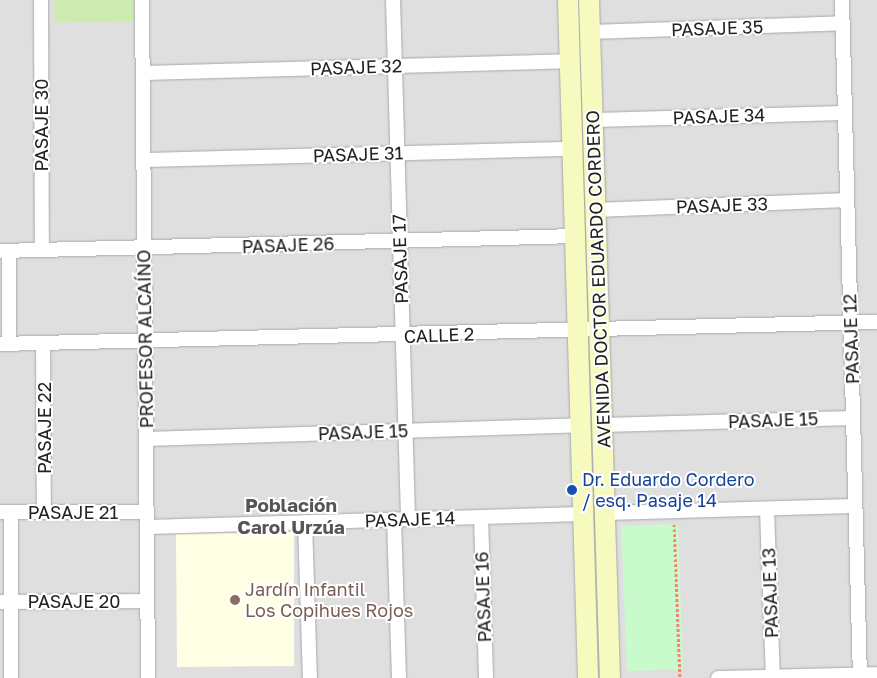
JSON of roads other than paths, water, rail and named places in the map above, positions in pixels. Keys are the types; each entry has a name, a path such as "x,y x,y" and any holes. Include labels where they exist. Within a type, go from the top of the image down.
{"street":[{"name":"PASAJE 30","path":"40,0 42,250"},
{"name":"PROFESOR ALCAÍNO","path":"142,0 148,678"},
{"name":"PASAJE 17","path":"393,0 405,431 401,519 399,678"},
{"name":"AVENIDA DOCTOR EDUARDO CORDERO","path":"568,0 588,678"},
{"name":"AVENIDA DOCTOR EDUARDO CORDERO","path":"589,0 610,678"},
{"name":"PASAJE 12","path":"842,0 860,676"},
{"name":"PASAJE 35","path":"590,32 843,23"},
{"name":"PASAJE 32","path":"143,74 570,61"},
{"name":"PASAJE 34","path":"593,120 845,113"},
{"name":"PASAJE 31","path":"144,160 573,149"},
{"name":"PASAJE 33","path":"596,210 848,200"},
{"name":"PASAJE 26","path":"4,251 144,250 575,236"},
{"path":"4,251 5,344"},
{"name":"CALLE 2","path":"5,344 402,336 877,322"},
{"name":"PASAJE 22","path":"44,343 44,512"},
{"name":"PASAJE 15","path":"602,425 853,418"},
{"name":"PASAJE 15","path":"146,439 581,425"},
{"path":"605,513 855,506"},
{"name":"PASAJE 13","path":"768,509 774,676"},
{"path":"6,512 6,602 11,678"},
{"name":"PASAJE 21","path":"6,512 146,512"},
{"name":"PASAJE 14","path":"147,527 583,514"},
{"name":"PASAJE 16","path":"481,517 486,678"},
{"path":"305,522 310,678"},
{"name":"PASAJE 20","path":"6,602 147,601"},
{"path":"718,678 860,676 877,674"}],"place":[{"name":"Dr. Eduardo Cordero / esq. Pasaje 14","path":"572,490"},
{"name":"Jardín Infantil Los Copihues Rojos","path":"235,600"}],"district":[{"name":"Población Carol Urzúa","path":"291,516"}]}
